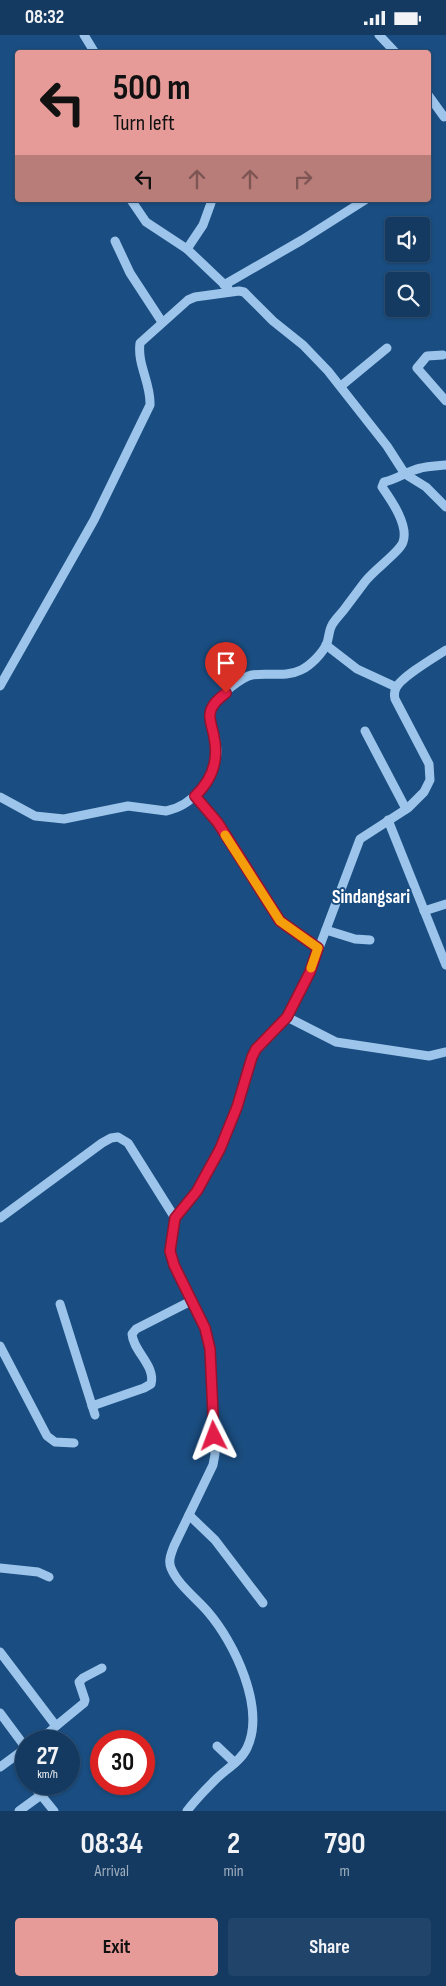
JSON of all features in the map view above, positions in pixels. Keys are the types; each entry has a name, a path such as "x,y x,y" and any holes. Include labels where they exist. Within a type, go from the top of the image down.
{"street":[{"path":"84,35 93,50"},
{"path":"379,35 393,50"},
{"path":"431,101 444,117"},
{"path":"132,202 146,222 187,249 232,292"},
{"path":"224,285 302,240 362,202"},
{"path":"187,249 203,225 211,203"},
{"path":"116,241 130,273 162,322"},
{"path":"0,686 94,520 150,405 150,389 141,366 139,345 141,340 188,300 195,297 244,292 273,321 303,345 341,386 387,446 405,474 426,487 446,507"},
{"path":"341,386 387,347"},
{"path":"443,355 427,356 417,369 446,401"},
{"path":"0,797 35,816 64,819 128,806 166,811 190,801 206,783 214,767 217,751 210,714 216,702 237,683 251,675 286,675 301,670 310,664 326,645 332,625 366,580 403,543 404,534 400,520 395,507 382,487 384,482 398,480 405,474 422,467 446,465"},
{"path":"326,645 357,669 396,687"},
{"path":"186,1811 235,1763 246,1749 251,1738 252,1726 246,1678 233,1648 209,1613 174,1575 170,1566 169,1559 213,1465 215,1454 210,1349 205,1328 174,1265 170,1251 175,1218 197,1191 220,1149 237,1107 254,1053 287,1017 310,972 360,839 406,809 424,793 430,780 431,770 429,763 394,694 396,687 403,680 446,650"},
{"path":"364,731 406,809"},
{"path":"195,796 218,823 280,921 318,948"},
{"path":"388,820 446,965"},
{"path":"424,911 446,904"},
{"path":"326,930 355,939 370,940"},
{"path":"287,1017 336,1042 429,1056 446,1052"},
{"path":"0,1218 102,1143 111,1138 118,1137 128,1143 175,1218"},
{"path":"60,1305 93,1411 144,1389 150,1384 151,1372 133,1341 132,1334 136,1329 192,1301"},
{"path":"0,1346 47,1436 55,1442 74,1443"},
{"path":"189,1515 215,1540 263,1603"},
{"path":"0,1568 38,1572 49,1577"},
{"path":"0,1651 56,1726"},
{"path":"51,1730 85,1700 79,1683 83,1678 102,1668"},
{"path":"0,1713 15,1733"},
{"path":"217,1746 235,1763"},
{"path":"0,1767 15,1756"},
{"path":"19,1811 41,1795 54,1811"}],"slow traffic":[{"path":"225,835 280,921 318,948 311,968"}],"district":[{"name":"Sindangsari","path":"371,896"}],"route":[{"path":"214,1436 210,1349 205,1328 174,1265 170,1251 175,1218 197,1191 220,1149 237,1107 256,1049 287,1017 310,972 318,948 280,921 218,823 195,796 206,783 214,767 217,751 210,714 216,702 226,693"}]}
